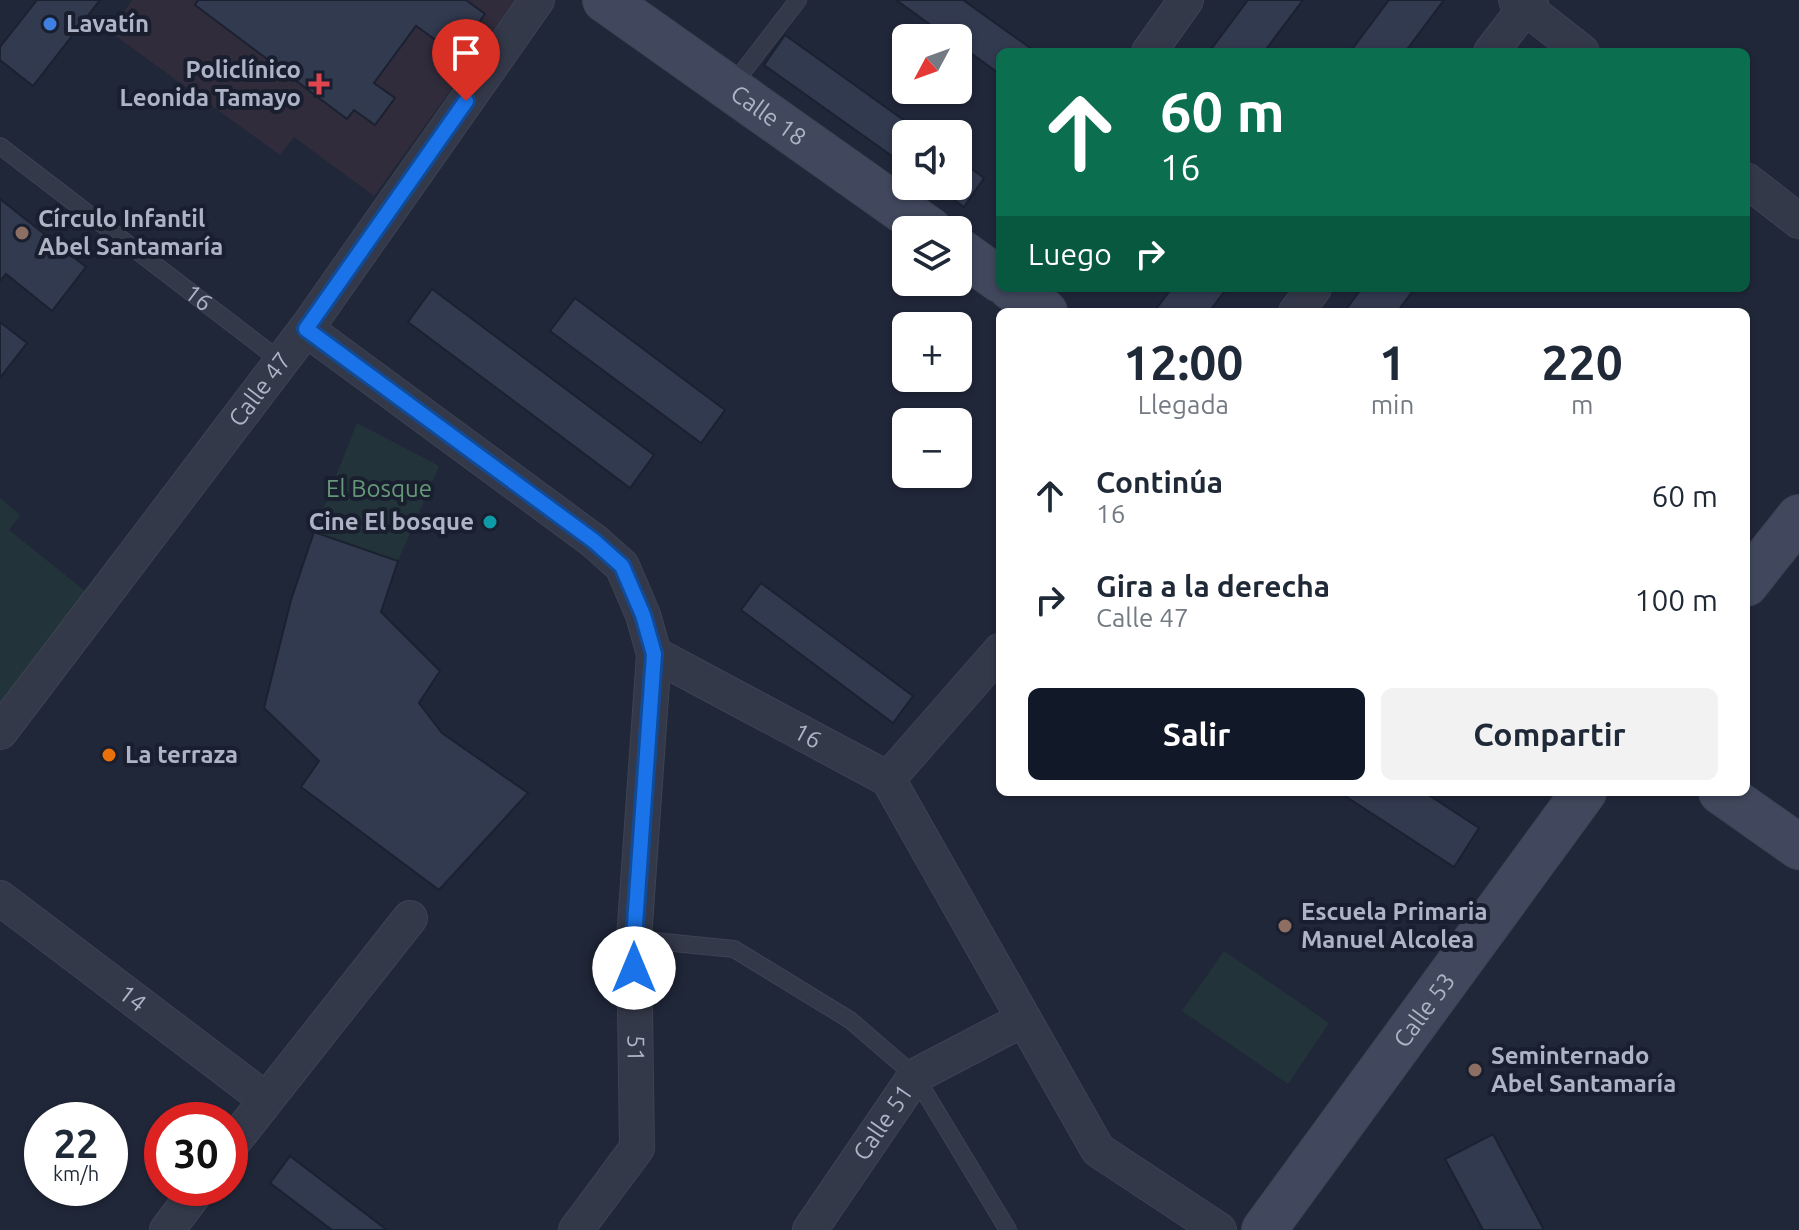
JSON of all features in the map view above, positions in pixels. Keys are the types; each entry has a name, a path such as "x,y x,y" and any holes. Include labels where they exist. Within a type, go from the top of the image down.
{"street":[{"name":"Calle 47","path":"0,732 282,362 537,0"},
{"name":"Calle 18","path":"605,0 910,216"},
{"path":"1152,48 1186,0"},
{"path":"1494,48 1524,2 1577,48"},
{"path":"1750,183 1799,221"},
{"path":"1019,292 1040,308"},
{"path":"306,329 594,541 622,566 643,615 654,654"},
{"path":"1750,579 1799,517"},
{"name":"16","path":"654,654 888,779"},
{"name":"51","path":"576,1230 637,1148 634,939 654,654"},
{"path":"996,656 888,779 1098,1150 1219,1230"},
{"name":"Calle 53","path":"1264,1230 1581,796"},
{"path":"1727,796 1799,847"},
{"name":"14","path":"0,898 265,1099"},
{"path":"248,1122 410,918"},
{"name":"Calle 51","path":"810,1230 915,1076 1024,1019"},
{"path":"167,1230 185,1206"}],"lane":[{"path":"730,89 798,0"},
{"name":"16","path":"0,146 282,362"},
{"path":"634,939 734,949 850,1020 915,1076 1008,1230"}],"shaded area":[{"name":"Policlínico Leonida Tamayo","path":"132,0 516,0 374,196 294,137 280,155 110,32"}],"green space":[{"name":"El Bosque","path":"357,423 439,466 398,561 314,532"},
{"path":"0,498 20,515 9,530 85,591 0,715"},
{"path":"1224,951 1329,1023 1288,1084 1182,1011"}],"building":[{"name":"Lavatín","path":"37,0 100,0 33,86 0,60 0,47"},
{"path":"198,0 466,0 485,14 452,59 434,46 437,41 416,26 374,83 395,98 375,125 354,110 347,119 195,5"},
{"path":"896,0 963,0 1030,48 996,48 996,71 972,54 972,24 929,24"},
{"path":"1248,0 1303,0 1267,48 1212,48"},
{"path":"1389,0 1444,0 1408,48 1353,48"},
{"path":"785,35 903,120 892,120 892,156 764,65"},
{"path":"972,169 984,178 972,195"},
{"name":"Círculo Infantil Abel Santamaría","path":"0,199 86,267 52,311 6,274 0,281"},
{"path":"954,200 969,200 964,207"},
{"path":"432,289 654,455 630,488 408,322"},
{"path":"1169,292 1224,292 1212,308 1157,308"},
{"path":"1359,292 1412,292 1400,308 1347,308"},
{"path":"575,298 725,410 701,443 550,331"},
{"name":"Círculo Infantil Abel Santamaría","path":"0,322 27,343 0,378"},
{"name":"El Bosque","path":"314,532 398,561 381,612 440,671 419,703 442,733 528,793 439,890 301,787 319,761 264,708 291,600"},
{"path":"761,583 913,696 893,723 741,610"},
{"path":"1345,796 1430,796 1479,828 1454,867"},
{"path":"1493,1134 1544,1230 1483,1230 1445,1159"},
{"path":"290,1156 387,1230 332,1230 270,1183"}],"place":[{"name":"Lavatín","path":"50,24"},
{"name":"Policlínico Leonida Tamayo","path":"319,84"},
{"name":"Círculo Infantil Abel Santamaría","path":"22,233"},
{"name":"Cine El bosque","path":"490,522"},
{"name":"La terraza","path":"109,755"},
{"name":"Escuela Primaria Manuel Alcolea","path":"1285,926"},
{"name":"Seminternado Abel Santamaría","path":"1475,1070"}],"route":[{"path":"466,101 306,329 594,541 622,566 643,615 654,654 634,968"}]}
